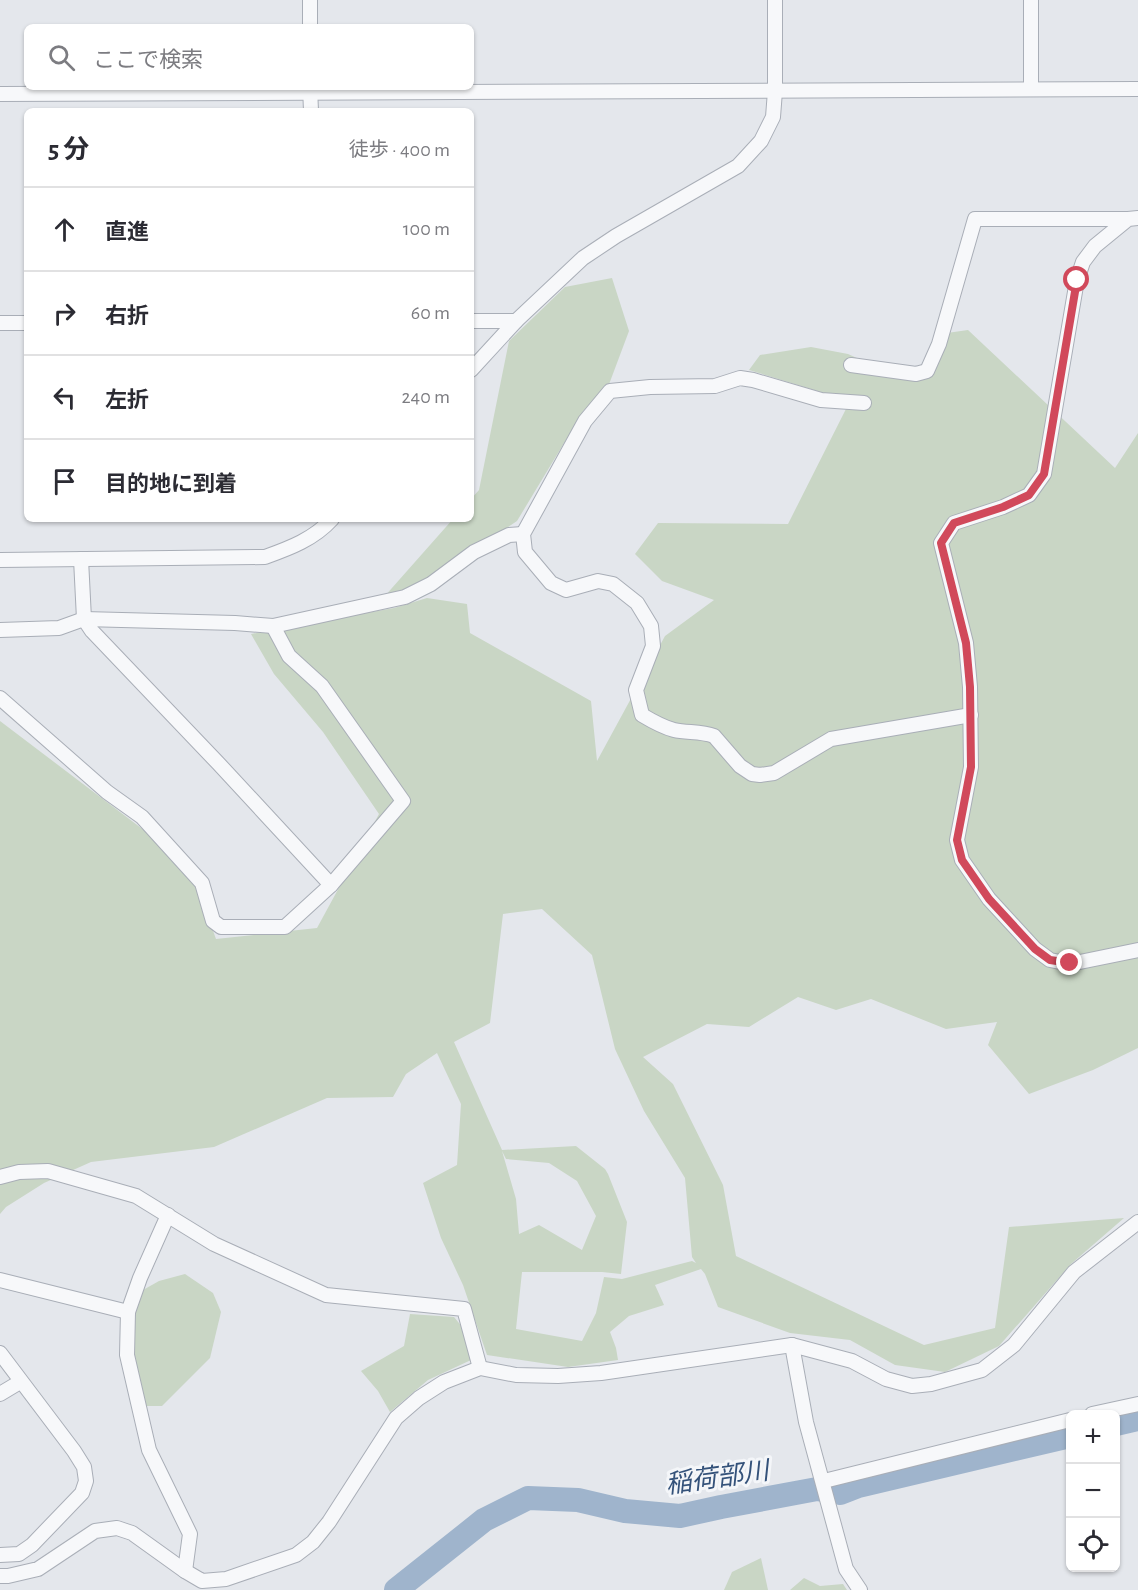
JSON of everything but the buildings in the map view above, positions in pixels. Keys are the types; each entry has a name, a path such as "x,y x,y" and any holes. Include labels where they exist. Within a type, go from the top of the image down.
{"street":[{"path":"310,0 310,24"},
{"path":"474,366 516,321 583,258 616,236 738,166 761,141 773,117 776,91 775,0"},
{"path":"1031,0 1031,88"},
{"path":"0,94 310,90 1138,89"},
{"path":"310,90 311,108"},
{"path":"851,365 916,374 927,371 939,344 975,219 1133,219"},
{"path":"1133,219 1095,246 1083,262 1077,280 1044,474 1029,495 1003,507 954,523 941,543 966,643 971,716 971,767 957,840 962,860 989,899 1035,949 1050,960 1070,963 1138,950"},
{"path":"474,321 516,321"},
{"path":"0,323 24,323"},
{"path":"864,403 822,400 740,378 715,386 650,387 610,391 585,421 523,534 525,552 551,583 566,590 598,581 613,584 637,603 651,626 653,646 636,690 642,715 675,730 714,736 740,766 752,774 774,773 831,739 971,716"},
{"path":"313,522 313,535"},
{"path":"0,560 265,557 292,547 313,535 328,522"},
{"path":"0,630 59,628 84,619 236,622 273,626 405,597 431,584 474,552 509,535 523,534"},
{"path":"81,559 84,619 92,631 331,885"},
{"path":"0,698 107,792 142,817 202,883 213,921 221,927 285,927 331,885 403,801 322,686 289,656 273,626"},
{"path":"0,1177 19,1172 48,1171 136,1196 214,1244 326,1295 464,1309 480,1368"},
{"path":"168,1215 140,1278 128,1312 127,1355 149,1450 190,1534 185,1572"},
{"path":"0,1575 8,1576 38,1569 95,1531 117,1528 132,1533 185,1572 202,1581 226,1579 296,1555 313,1542 329,1522 396,1418 419,1398 444,1382 480,1368 516,1375 568,1376 792,1346 852,1361 886,1379 912,1386 931,1384 982,1370 1014,1346 1074,1272 1138,1222"},
{"path":"0,1280 128,1312"},
{"path":"792,1346 807,1422 846,1569 860,1590"},
{"path":"0,1353 74,1451 84,1467 86,1481 82,1493 32,1545 19,1554 0,1555"},
{"path":"0,1394 20,1382"},
{"path":"1110,1410 1138,1404"},
{"path":"824,1481 1066,1420"}],"green space":[{"path":"612,278 629,331 608,387 584,410 517,521 427,582 384,597 450,522 474,522 474,496 479,490 509,341 565,287"},
{"path":"968,330 1115,468 1138,433 1138,1048 1093,1070 1029,1094 988,1045 997,1022 946,1029 871,999 836,1010 798,997 749,1027 707,1024 643,1057 673,1084 723,1185 736,1256 924,1345 995,1328 1009,1227 1124,1218 1071,1264 999,1346 945,1372 895,1365 850,1340 790,1333 718,1307 701,1269 655,1285 664,1305 629,1316 610,1332 618,1360 568,1367 487,1355 463,1285 441,1238 423,1183 457,1165 461,1104 437,1053 406,1074 393,1097 327,1098 214,1147 91,1162 44,1183 6,1207 0,1214 0,721 149,834 196,884 216,939 317,928 379,814 323,732 274,674 251,634 394,608 427,598 467,604 470,633 591,701 597,761 665,636 714,600 662,581 635,554 658,523 788,524 850,401 749,370 760,355 811,347 848,354 901,378 926,379 939,363 947,333","holes":["542,909 592,955 615,1049 644,1111 685,1178 692,1257 696,1263 692,1261 622,1279 604,1277 596,1313 582,1341 516,1329 522,1272 621,1274 627,1222 608,1174 576,1146 502,1150 454,1042 490,1023 503,914","502,1151 506,1159 549,1163 577,1181 596,1216 582,1250 539,1225 519,1234 516,1199"]},
{"path":"185,1274 213,1293 221,1312 210,1358 162,1406 140,1406 125,1347 131,1313 143,1290 159,1281"},
{"path":"410,1314 454,1317 463,1328 471,1360 428,1380 390,1412 378,1391 361,1371 404,1346"},
{"path":"761,1558 768,1590 724,1590 732,1572"},
{"path":"804,1578 820,1586 843,1584 847,1590 790,1590"}],"waterway":[{"name":"稲荷部川","path":"1120,1423 1138,1419"},
{"name":"稲荷部川","path":"396,1590 484,1520 528,1498 578,1500 625,1511 680,1516 817,1489 840,1493 858,1486 1066,1437"}],"route":[{"path":"1070,963 1050,960 1035,949 989,899 962,860 957,840 971,767 970,687 966,643 941,543 954,523 1003,507 1029,495 1044,474 1077,280"}]}
